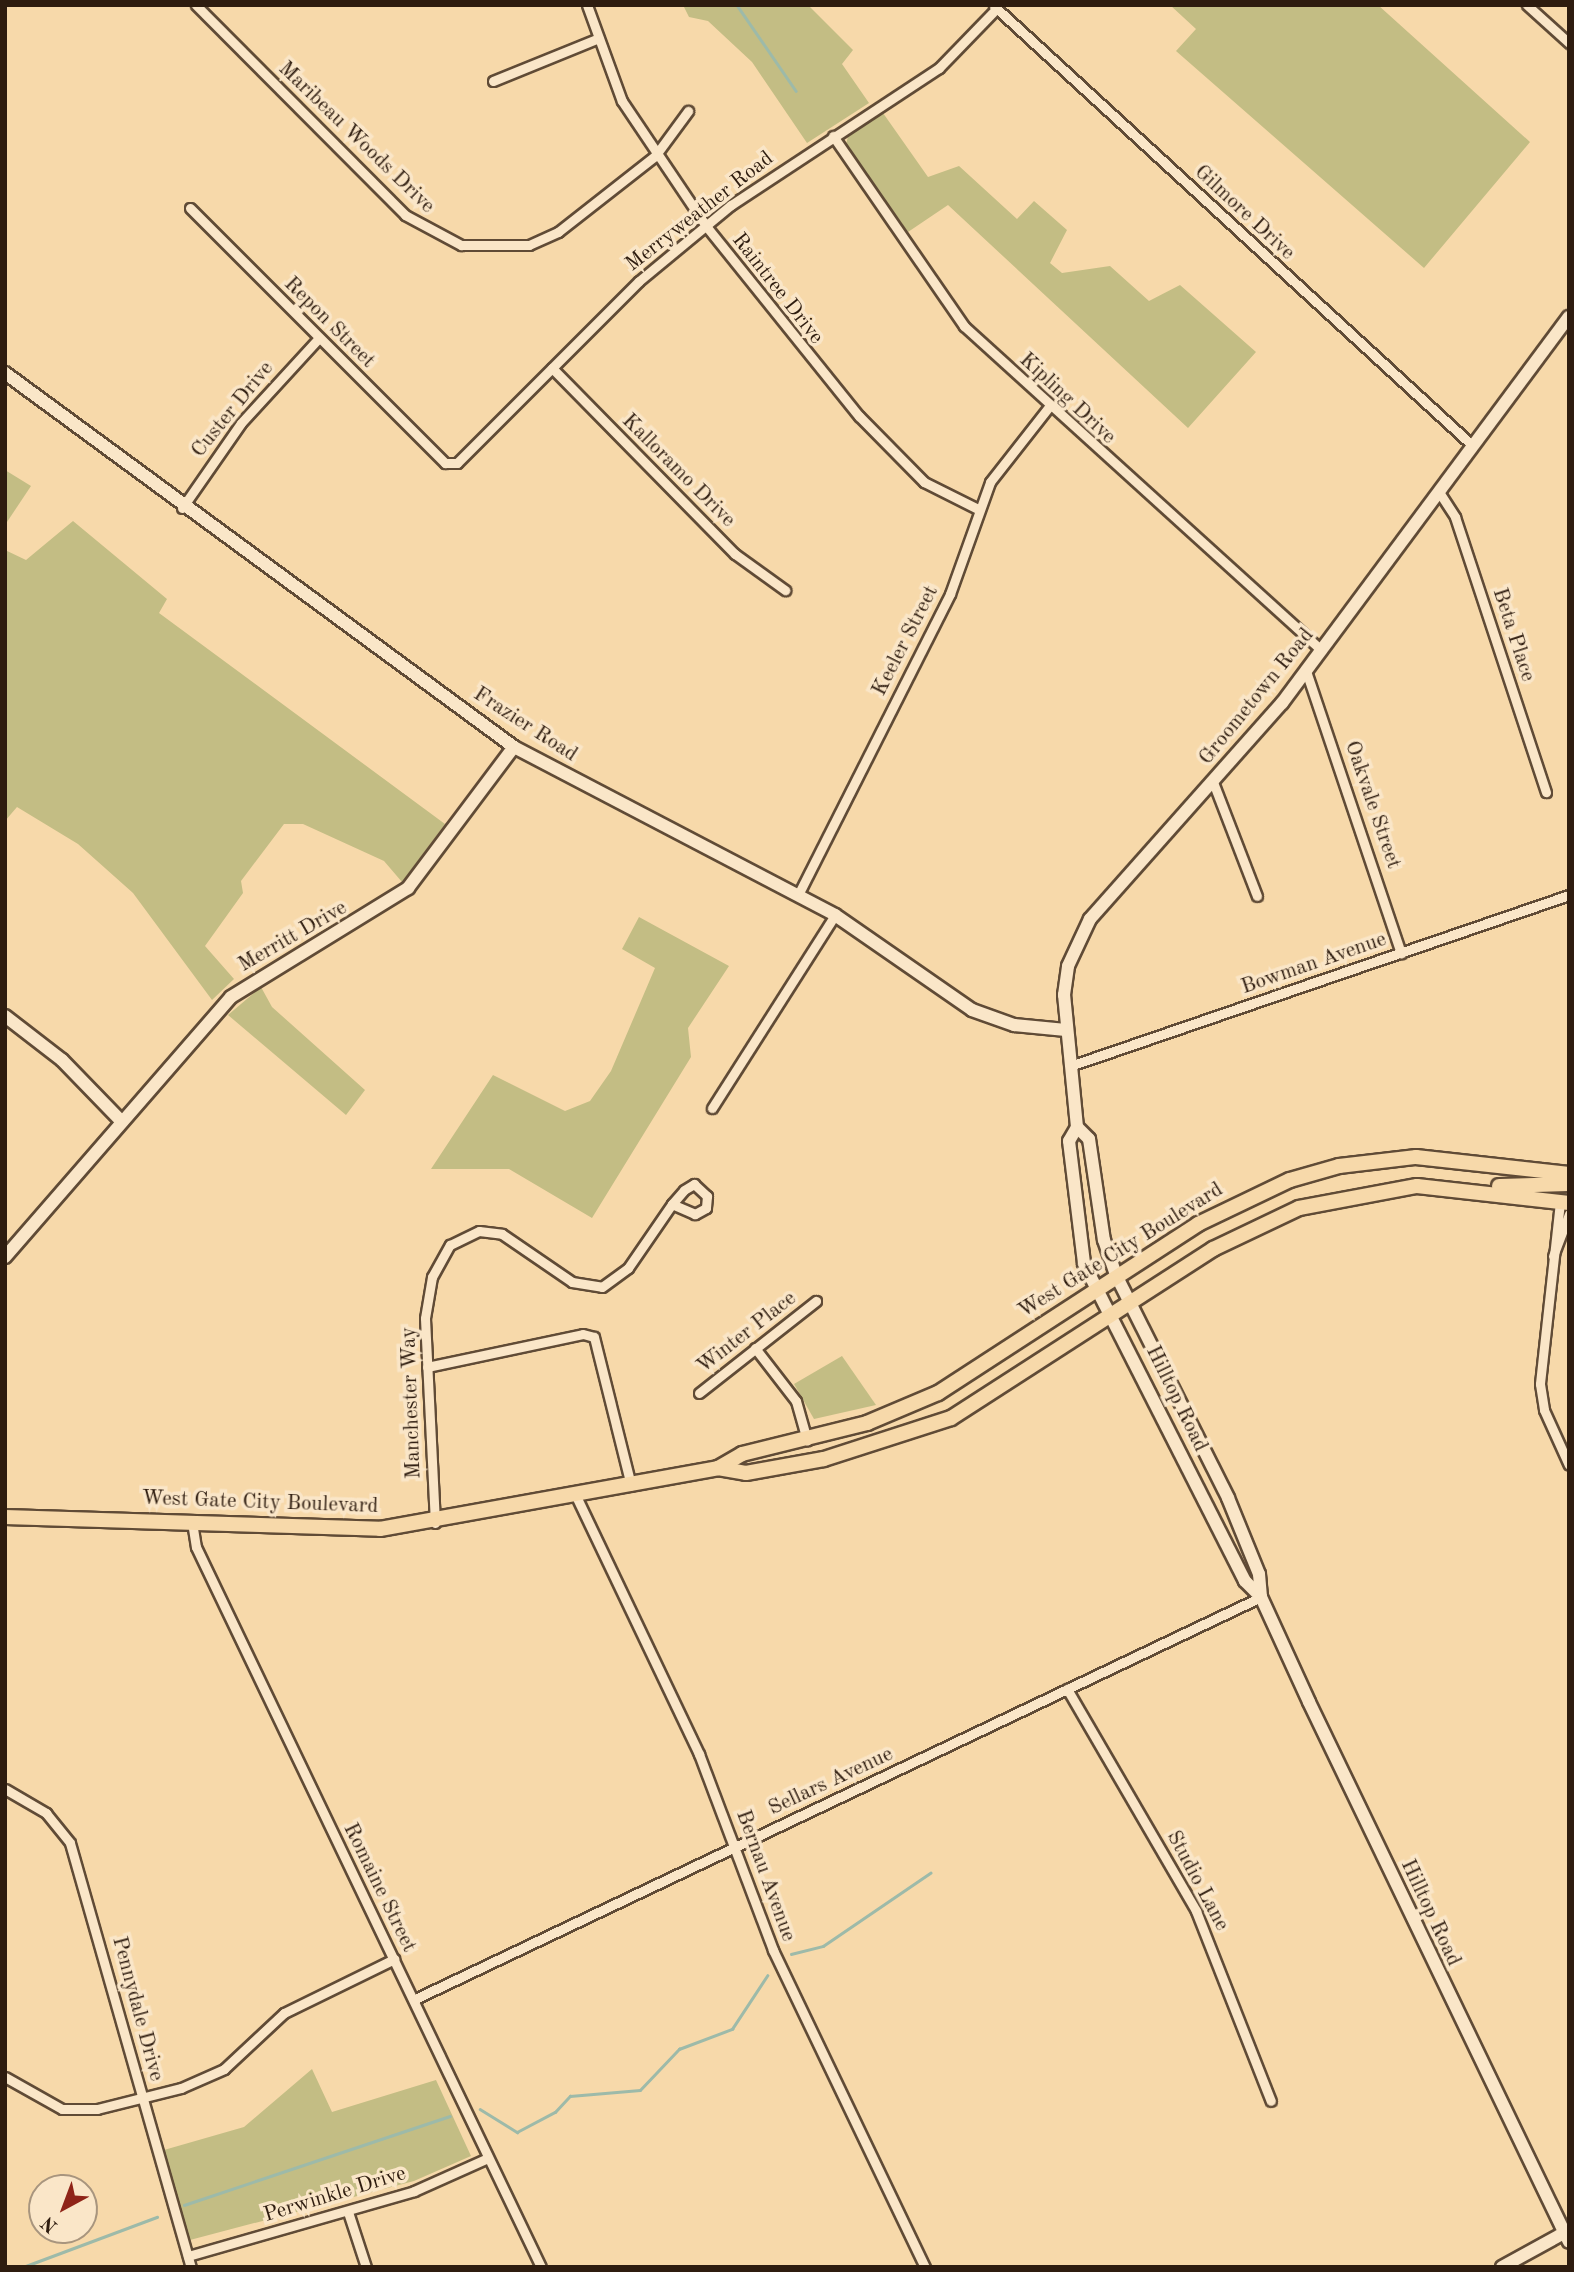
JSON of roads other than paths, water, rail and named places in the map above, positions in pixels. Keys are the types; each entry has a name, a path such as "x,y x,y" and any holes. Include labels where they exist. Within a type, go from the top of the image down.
{"main road":[{"name":"Groometown Road","path":"1097,1290 1080,1244 1069,1141 1077,1127 1066,1030 1065,981 1083,930 1306,671 1569,317"},
{"name":"Frazier Road","path":"5,373 182,508 514,747 835,915 974,1011 1014,1025 1066,1030"},
{"name":"Merritt Drive","path":"5,1256 241,989 408,888 514,747"},
{"path":"5,1016 62,1060 122,1122"},
{"name":"Groometown Road","path":"1077,1127 1089,1139 1104,1240 1117,1277 1131,1302"},
{"name":"West Gate City Boulevard","path":"5,1517 192,1522 322,1530 435,1522 718,1468 742,1454 867,1423 937,1393 1243,1199 1339,1166 1441,1157 1567,1175"},
{"path":"1466,1188 1567,1175"},
{"name":"West Gate City Boulevard","path":"718,1468 746,1473 902,1438 975,1405 1234,1236 1299,1208 1369,1190 1466,1188 1566,1200"},
{"name":"Hilltop Road","path":"1097,1290 1239,1569 1261,1597 1567,2235"},
{"name":"Hilltop Road","path":"1131,1302 1228,1498 1259,1574 1261,1597"},
{"path":"1502,2267 1567,2235"}],"street":[{"name":"Maribeau Woods Drive","path":"196,5 405,215 461,245 529,245 558,232 654,156 688,111"},
{"name":"Raintree Drive","path":"587,5 622,101 654,156 706,226 859,416 924,482 978,509"},
{"path":"1527,5 1569,43"},
{"name":"Merryweather Road","path":"445,463 457,463 552,368 706,226 833,136 939,68 994,7"},
{"name":"Gilmore Drive","path":"994,7 1473,446"},
{"path":"493,81 599,38"},
{"name":"Kipling Drive","path":"833,136 964,326 1048,408 1321,650"},
{"name":"Repon Street","path":"190,208 318,339 445,463"},
{"name":"Custer Drive","path":"182,508 241,423 318,339"},
{"name":"Kalloramo Drive","path":"552,368 735,554 785,590"},
{"name":"Keeler Street","path":"798,895 950,594 978,509 1003,458 1048,408"},
{"name":"Beta Place","path":"1439,492 1455,517 1546,792"},
{"name":"Oakvale Street","path":"1306,671 1401,953"},
{"path":"1213,782 1257,896"},
{"name":"Bowman Avenue","path":"1070,1066 1569,895"},
{"path":"712,1108 835,915"},
{"path":"1566,1200 1552,1257 1540,1396 1569,1465"},
{"name":"Manchester Way","path":"435,1522 428,1367 432,1277 450,1245 479,1231 502,1234 572,1282 602,1287 628,1268 672,1204"},
{"path":"1552,1257 1569,1214"},
{"name":"Winter Place","path":"699,1393 816,1301"},
{"path":"428,1367 583,1334 600,1344 631,1485"},
{"path":"755,1348 796,1401 807,1440"},
{"name":"Bernau Avenue","path":"576,1496 699,1754 773,1950 924,2266"},
{"name":"Romaine Street","path":"192,1522 196,1548 415,1999 541,2267"},
{"name":"Sellars Avenue","path":"415,1999 1261,1597"},
{"name":"Studio Lane","path":"1067,1689 1196,1911 1271,2101"},
{"name":"Pennydale Drive","path":"5,1789 46,1813 70,1843 191,2267"},
{"path":"5,2077 62,2109 143,2098 224,2069 284,2013 394,1959"},
{"name":"Perwinkle Drive","path":"188,2256 348,2211 488,2158"},
{"path":"348,2211 366,2267"}],"waterway":[{"path":"737,5 796,91"},
{"path":"791,1954 823,1946 930,1873"},
{"path":"480,2109 517,2132 555,2112 570,2096 640,2090 679,2049 732,2029 767,1976"},
{"path":"184,2205 450,2116"},
{"path":"23,2267 157,2217"}]}
